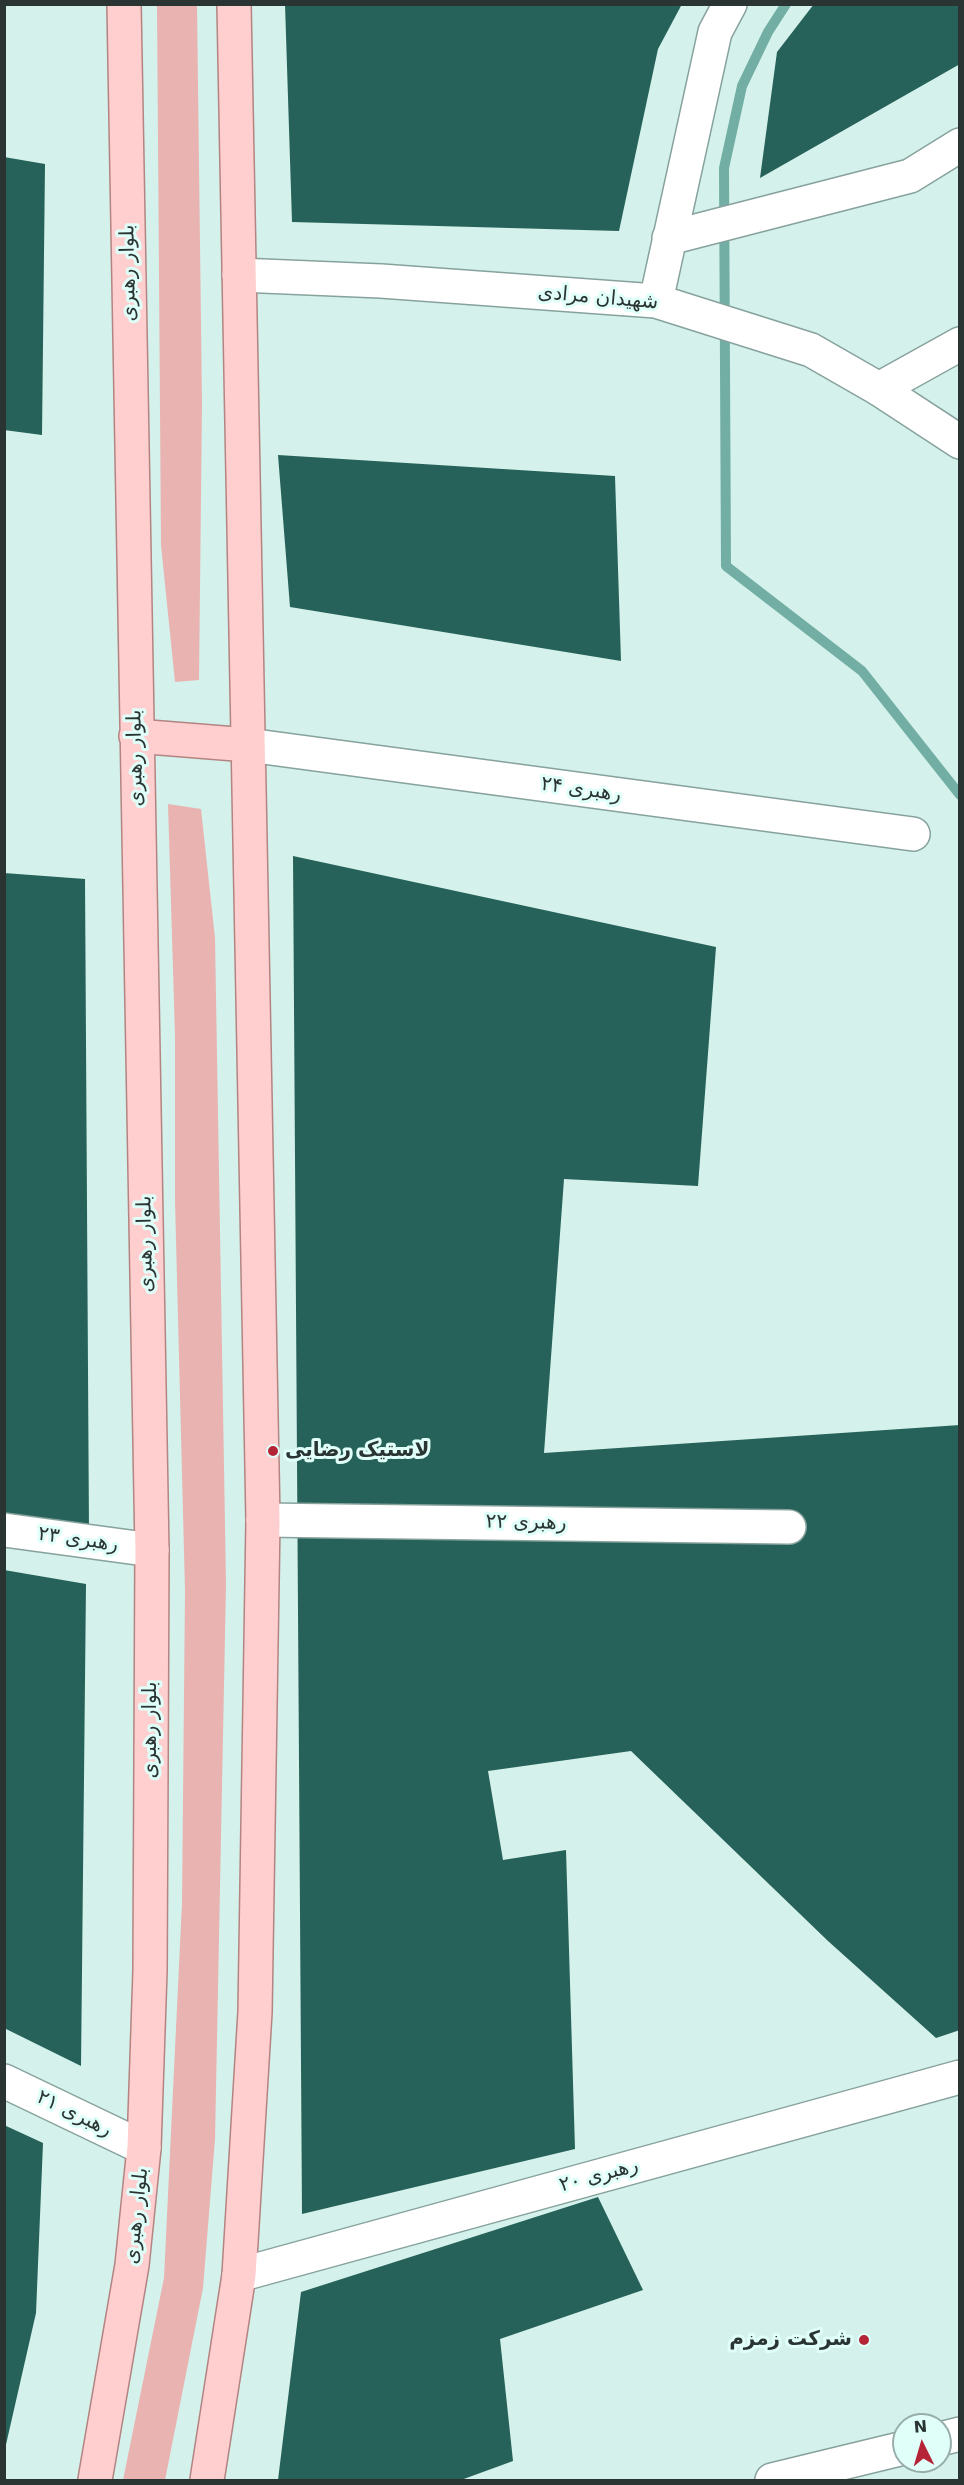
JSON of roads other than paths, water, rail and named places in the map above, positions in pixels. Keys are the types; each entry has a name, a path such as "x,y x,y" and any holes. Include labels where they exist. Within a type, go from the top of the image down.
{"main road":[{"name":"بلوار رهبری","path":"95,2481 132,2265 144,2148 150,1971 152,1550 124,4"},
{"path":"207,2481 239,2276 255,2012 263,1520 234,4"},
{"path":"136,736 248,745"}],"street":[{"path":"656,301 715,32 730,4"},
{"path":"669,238 910,176 960,145"},
{"name":"شهیدان مرادی","path":"239,275 381,281 656,301 811,350 879,389 960,442"},
{"path":"879,389 960,344"},
{"name":"رهبری ۲۴","path":"248,745 913,834"},
{"name":"رهبری ۲۲","path":"263,1520 789,1527"},
{"name":"رهبری ۲۳","path":"4,1530 152,1550"},
{"name":"رهبری ۲۰","path":"239,2276 960,2077"},
{"name":"رهبری ۲۱","path":"4,2081 144,2148"},
{"path":"772,2481 892,2451"}],"waterway":[{"path":"786,4 768,32 742,86 724,168 726,566 862,671 960,795"}],"place":[{"name":"لاستیک رضایی","path":"273,1451"},
{"name":"شرکت زمزم","path":"864,2340"}]}
